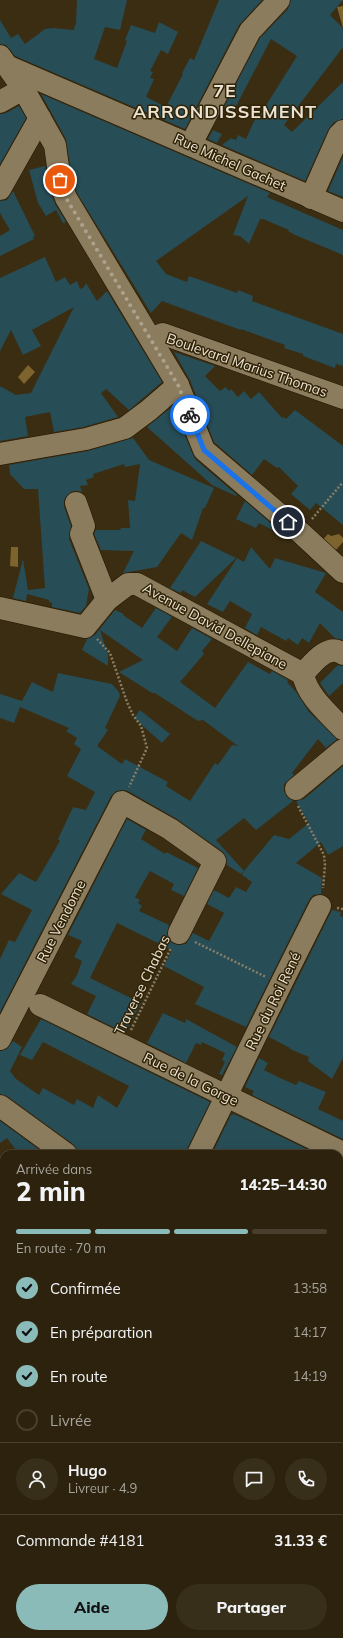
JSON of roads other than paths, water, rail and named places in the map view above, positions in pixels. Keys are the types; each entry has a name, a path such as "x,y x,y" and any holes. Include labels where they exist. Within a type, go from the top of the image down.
{"street":[{"path":"191,144 250,32 279,0"},
{"path":"3,61 23,89 55,145 60,180 66,198 178,385 204,450 343,572"},
{"name":"Rue Michel Gachet","path":"3,61 343,211"},
{"path":"0,102 23,89"},
{"path":"0,189 40,118"},
{"path":"311,198 338,135 343,131"},
{"name":"Boulevard Marius Thomas","path":"151,339 163,334 343,398"},
{"path":"0,454 86,440 125,428 178,385"},
{"path":"76,503 84,526 81,534 107,600"},
{"name":"Avenue David Dellepiane","path":"0,608 85,627 107,600 128,584 137,584 303,674 325,652 338,652"},
{"path":"303,674 304,684 310,693 343,729"},
{"path":"296,789 343,750"},
{"name":"Rue Vendome","path":"0,1039 122,802 170,829 214,860 179,933"},
{"name":"Rue du Roi René","path":"200,1150 320,906"},
{"name":"Rue de la Gorge","path":"40,1005 337,1150"},
{"path":"0,1106 60,1150"}],"district":[{"name":"7E ARRONDISSEMENT","path":"225,101"}]}
